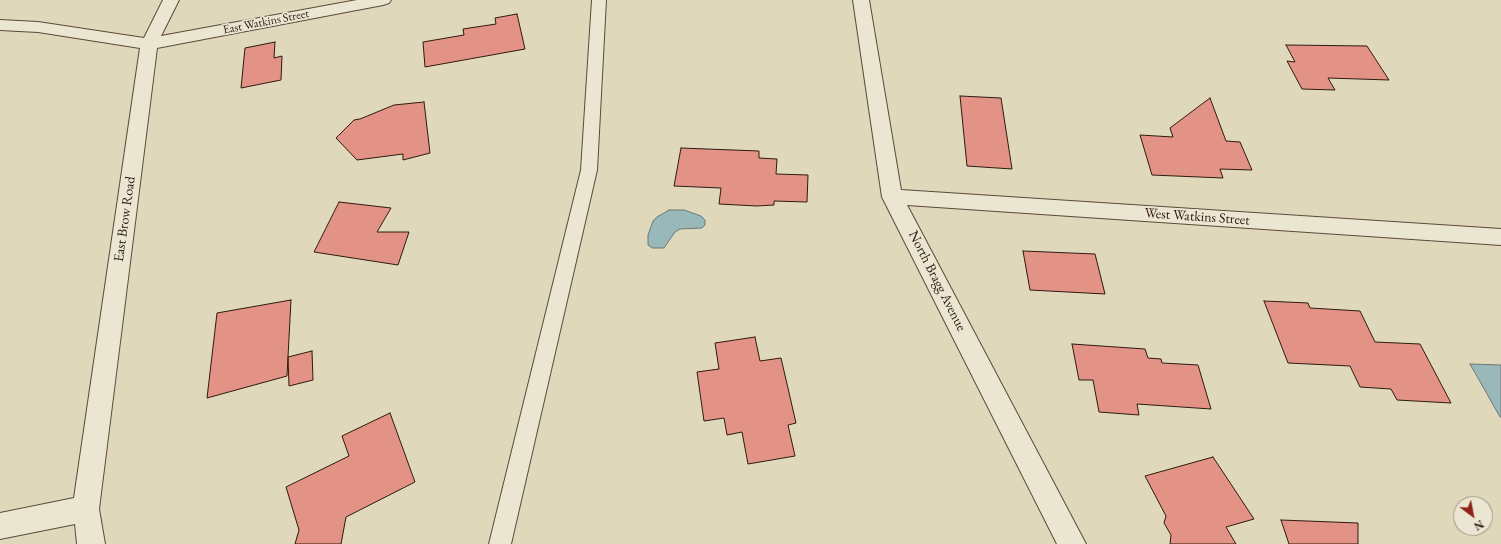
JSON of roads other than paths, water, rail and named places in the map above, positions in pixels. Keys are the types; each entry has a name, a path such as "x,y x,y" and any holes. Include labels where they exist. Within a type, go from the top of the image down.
{"street":[{"name":"East Brow Road","path":"90,544 86,509 149,44 171,0"},
{"name":"East Watkins Street","path":"149,44 383,0"},
{"name":"North Bragg Avenue","path":"861,0 892,197 1072,544"},
{"path":"0,25 38,27 149,44"},
{"name":"West Watkins Street","path":"892,197 1501,237"},
{"path":"0,526 86,509"}],"lane":[{"path":"500,544 589,170 599,0"}],"water":[{"path":"669,210 684,210 701,216 705,220 705,225 702,228 680,229 675,232 664,248 652,248 648,245 648,235 653,221"},
{"path":"1470,364 1501,365 1501,417 1500,417"}]}
